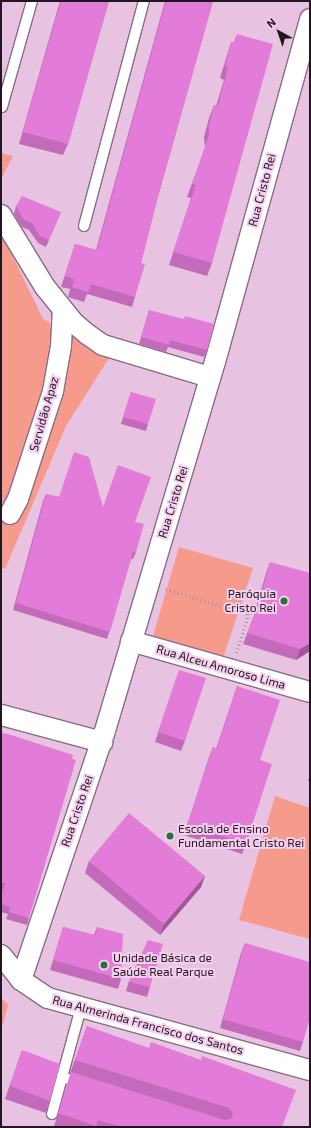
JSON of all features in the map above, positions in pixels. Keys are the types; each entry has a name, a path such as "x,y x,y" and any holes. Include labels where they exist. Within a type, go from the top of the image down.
{"street":[{"name":"Rua Cristo Rei","path":"21,980 102,742 210,377 310,18"},
{"path":"1,215 45,287 78,326 103,345 210,377"},
{"name":"Servidão Apaz","path":"10,514 18,499 53,390 61,346 63,310"},
{"name":"Rua Alceu Amoroso Lima","path":"131,641 310,692"},
{"path":"1,715 102,742"},
{"name":"Rua Almerinda Francisco dos Santos","path":"1,955 21,980 48,998 310,1070"}],"lane":[{"path":"2,107 32,1"},
{"path":"84,226 144,1"},
{"path":"52,1114 81,1007"},
{"path":"62,1076 91,1086"}],"path":[{"path":"148,584 249,614 232,670"}],"shaded area":[{"path":"1,153 13,156 1,179"},
{"path":"1,232 43,319 111,355 66,426 5,569 1,567"},
{"path":"179,547 253,568 223,658 153,636"},
{"path":"275,796 310,808 310,939 239,920"},
{"path":"1,997 8,1005 1,1031"}],"building":[{"path":"61,1 109,1 68,144 23,132"},
{"path":"166,1 213,1 157,200 141,263 145,264 135,297 91,284 88,292 72,287 74,279 65,276 75,244 97,250"},
{"path":"237,34 273,44 212,263 173,252 196,185 192,184 209,135 209,125 214,105 218,106 228,67 225,66 231,42 235,42"},
{"path":"22,196 61,212 49,240 40,236 32,223 24,220 16,206"},
{"path":"149,310 184,319 185,316 214,324 207,350 170,340 169,345 141,337"},
{"path":"131,392 156,399 148,424 123,417"},
{"path":"74,452 89,457 103,507 118,465 151,477 135,522 144,524 136,552 133,552 110,632 16,603 46,494 59,497"},
{"name":"Paróquia Cristo Rei","path":"270,562 310,573 310,643 300,649 247,633 258,607"},
{"path":"179,670 206,678 185,741 158,732"},
{"path":"237,686 280,700 260,760 272,764 246,844 187,825 213,747 217,749"},
{"path":"1,733 73,755 72,759 76,760 29,918 9,912 10,907 1,904 1,897 5,883 1,882"},
{"path":"129,813 205,876 164,924 89,861"},
{"path":"63,927 96,935 97,927 123,934 121,979 53,960"},
{"path":"148,940 163,944 150,987 129,981"},
{"path":"245,943 310,962 310,1018 303,1042 223,1019"},
{"path":"87,1026 149,1048 151,1042 201,1060 202,1056 296,1090 282,1127 121,1127 98,1120 96,1126 58,1113 71,1072 225,1120 231,1119 233,1113 229,1108 75,1060"},
{"path":"22,1050 60,1064 50,1101 10,1086"}],"place":[{"name":"Paróquia Cristo Rei","path":"284,601"},
{"name":"Escola de Ensino Fundamental Cristo Rei","path":"170,836"},
{"name":"Unidade Básica de Saúde Real Parque","path":"104,965"}]}
